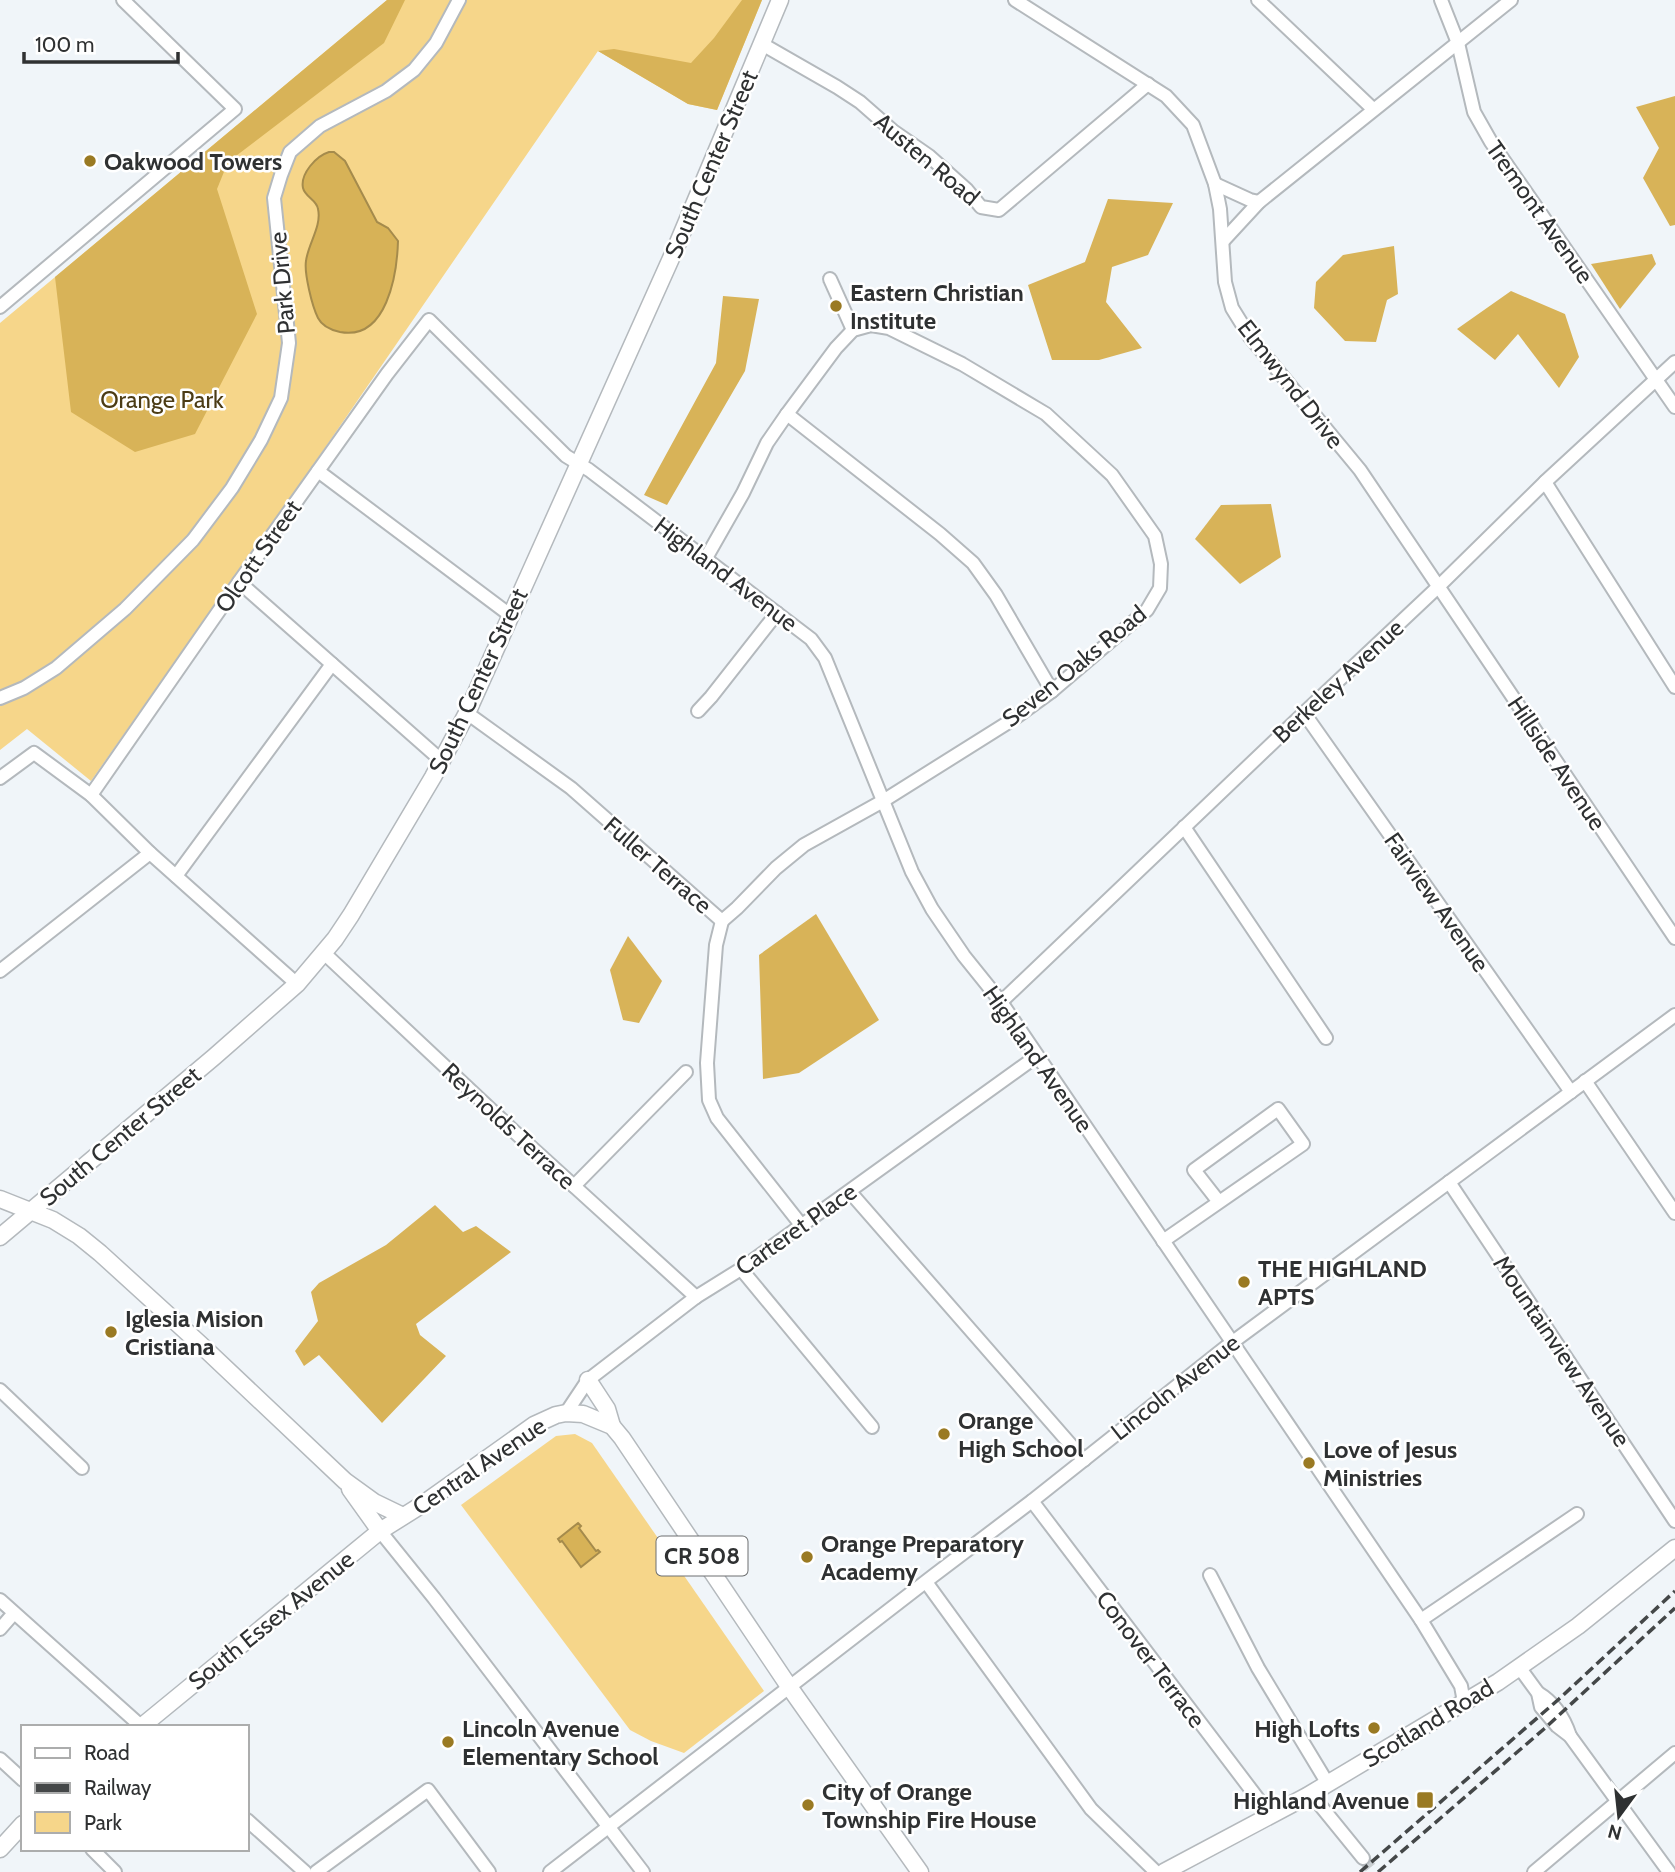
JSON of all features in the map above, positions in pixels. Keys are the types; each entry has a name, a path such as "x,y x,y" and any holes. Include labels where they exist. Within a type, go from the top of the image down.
{"main road":[{"name":"South Center Street","path":"0,1237 297,984 324,953 351,915 442,761 467,713 677,246 780,0"},
{"name":"Central Avenue","path":"0,1199 53,1220 79,1236 200,1344 345,1481 374,1502 403,1516 534,1425 556,1415 583,1414 612,1426"},
{"path":"588,1380 607,1409 612,1426"},
{"name":"CR 508","path":"612,1426 790,1688 920,1872"},
{"path":"345,1481 380,1531"},
{"name":"South Essex Avenue","path":"142,1725 380,1531 403,1516"},
{"name":"Scotland Road","path":"1164,1872 1311,1794 1464,1702 1578,1626 1675,1548"},
{"path":"0,1849 21,1826"}],"street":[{"path":"0,307 235,109 124,0"},
{"name":"Park Drive","path":"0,698 24,688 56,668 125,609 193,540 232,488 261,440 281,398 289,342 274,198 290,152 320,126 386,92 414,70 436,43 459,0"},
{"name":"Elmwynd Drive","path":"1015,0 1166,96 1193,125 1215,184 1223,241 1225,282 1232,308 1250,337 1360,470 1438,587"},
{"path":"1258,0 1373,109"},
{"name":"Tremont Avenue","path":"1441,0 1458,43 1474,112 1491,142 1675,407"},
{"path":"1223,241 1259,202 1511,0"},
{"name":"Austen Road","path":"762,44 860,102 893,131 929,156 981,206 999,210 1148,84"},
{"path":"1215,184 1259,202"},
{"path":"706,558 743,494 767,443 836,348 853,330 830,279"},
{"name":"Highland Avenue","path":"429,320 566,456 579,463 811,639 825,658 912,872 932,909 964,956 1001,1002 1421,1620 1461,1686 1464,1702"},
{"name":"Olcott Street","path":"91,795 387,374 429,320"},
{"name":"Seven Oaks Road","path":"853,330 871,325 889,328 962,364 1046,414 1112,475 1155,536 1161,565 1160,588 1147,610 1052,691 1012,720 883,801"},
{"name":"Berkeley Avenue","path":"1001,1002 1545,482 1675,362"},
{"path":"787,414 973,563 996,596 1052,691"},
{"path":"318,471 510,615"},
{"path":"1545,482 1675,687"},
{"path":"239,582 442,761"},
{"name":"Hillside Avenue","path":"1438,587 1675,938"},
{"path":"698,711 777,612"},
{"path":"176,876 332,664"},
{"name":"Fuller Terrace","path":"467,713 571,788 722,921 776,868 804,845 883,801"},
{"name":"Fairview Avenue","path":"1304,713 1571,1092"},
{"path":"0,778 34,753 91,795 150,853 297,984"},
{"path":"1184,827 1326,1038"},
{"path":"0,971 150,853"},
{"path":"722,921 716,945 707,1063 709,1100 717,1118 802,1226"},
{"name":"Reynolds Terrace","path":"324,953 696,1297"},
{"name":"Lincoln Avenue","path":"550,1872 1032,1501 1232,1342 1675,1015"},
{"name":"Carteret Place","path":"566,1413 588,1380 696,1297 802,1226 1037,1056"},
{"path":"574,1186 687,1072"},
{"path":"1585,1081 1675,1213"},
{"path":"1163,1241 1220,1202 1303,1144 1278,1110 1194,1170 1220,1202"},
{"name":"Mountainview Avenue","path":"1449,1182 1675,1521"},
{"path":"850,1192 1084,1460"},
{"path":"741,1269 872,1427"},
{"path":"0,1390 82,1468"},
{"name":"Conover Terrace","path":"1032,1501 1271,1816"},
{"path":"1421,1620 1577,1514"},
{"path":"380,1531 643,1872"},
{"path":"1210,1575 1258,1668 1328,1784"},
{"path":"926,1582 1090,1809 1156,1872"},
{"path":"0,1600 140,1725"},
{"path":"0,1629 15,1613"},
{"path":"1519,1667 1538,1693 1549,1699 1565,1720 1570,1736 1670,1872"},
{"path":"1534,1872 1675,1753"},
{"path":"0,1759 21,1778"},
{"path":"316,1872 428,1790 489,1872"},
{"path":"1311,1794 1363,1858"},
{"path":"248,1821 305,1872"},
{"path":"94,1851 115,1872"}],"green space":[{"name":"Orange Park","path":"387,0 762,0 717,110 688,104 598,51 318,458 91,781 27,729 0,750 0,323"},
{"path":"387,0 405,0 384,43 228,162 217,189 257,314 195,434 135,452 71,412 55,277"},
{"path":"742,0 762,0 717,110 688,104 598,51 614,49 691,63 714,38"},
{"path":"1675,96 1675,225 1670,226 1643,178 1659,148 1636,107"},
{"path":"1108,199 1173,203 1148,255 1112,267 1106,302 1142,348 1099,360 1052,360 1028,285 1085,262"},
{"path":"1394,246 1398,294 1387,300 1376,342 1345,341 1314,308 1316,282 1343,255"},
{"path":"1652,254 1656,264 1620,309 1591,264"},
{"path":"1511,291 1565,314 1579,357 1559,388 1518,334 1495,360 1457,329"},
{"path":"723,296 759,299 745,371 667,505 644,495 716,363"},
{"path":"1271,504 1281,557 1240,584 1195,539 1221,505"},
{"path":"816,914 879,1020 799,1073 763,1079 759,955"},
{"path":"628,936 662,981 639,1023 623,1020 610,970"},
{"path":"435,1205 463,1232 476,1226 511,1252 416,1324 420,1335 446,1356 382,1423 319,1355 304,1366 295,1351 318,1321 311,1292 319,1283 386,1245"},
{"path":"575,1434 592,1443 764,1691 684,1753 630,1730 461,1505 556,1436"}],"shaded area":[{"path":"334,152 345,161 377,222 388,228 398,241 392,287 386,302 379,316 369,326 356,332 340,332 322,323 316,313 307,281 306,261 319,215 316,203 304,191 304,177 319,157"},
{"path":"578,1523 596,1551 600,1552 581,1567 558,1539"}],"tunnel":[{"path":"1363,1858 1374,1872"}],"railway":[{"path":"1360,1872 1559,1699 1675,1591"},
{"path":"1378,1872 1544,1729 1675,1608"}],"place":[{"name":"Oakwood Towers","path":"90,161"},
{"name":"Eastern Christian Institute","path":"836,306"},
{"name":"THE HIGHLAND APTS","path":"1244,1282"},
{"name":"Iglesia Mision Cristiana","path":"111,1332"},
{"name":"Orange High School","path":"944,1434"},
{"name":"Love of Jesus Ministries","path":"1309,1463"},
{"name":"Orange Preparatory Academy","path":"807,1557"},
{"name":"High Lofts","path":"1374,1728"},
{"name":"Lincoln Avenue Elementary School","path":"448,1742"},
{"name":"Highland Avenue","path":"1425,1800"},
{"name":"City of Orange Township Fire House","path":"808,1805"}]}
